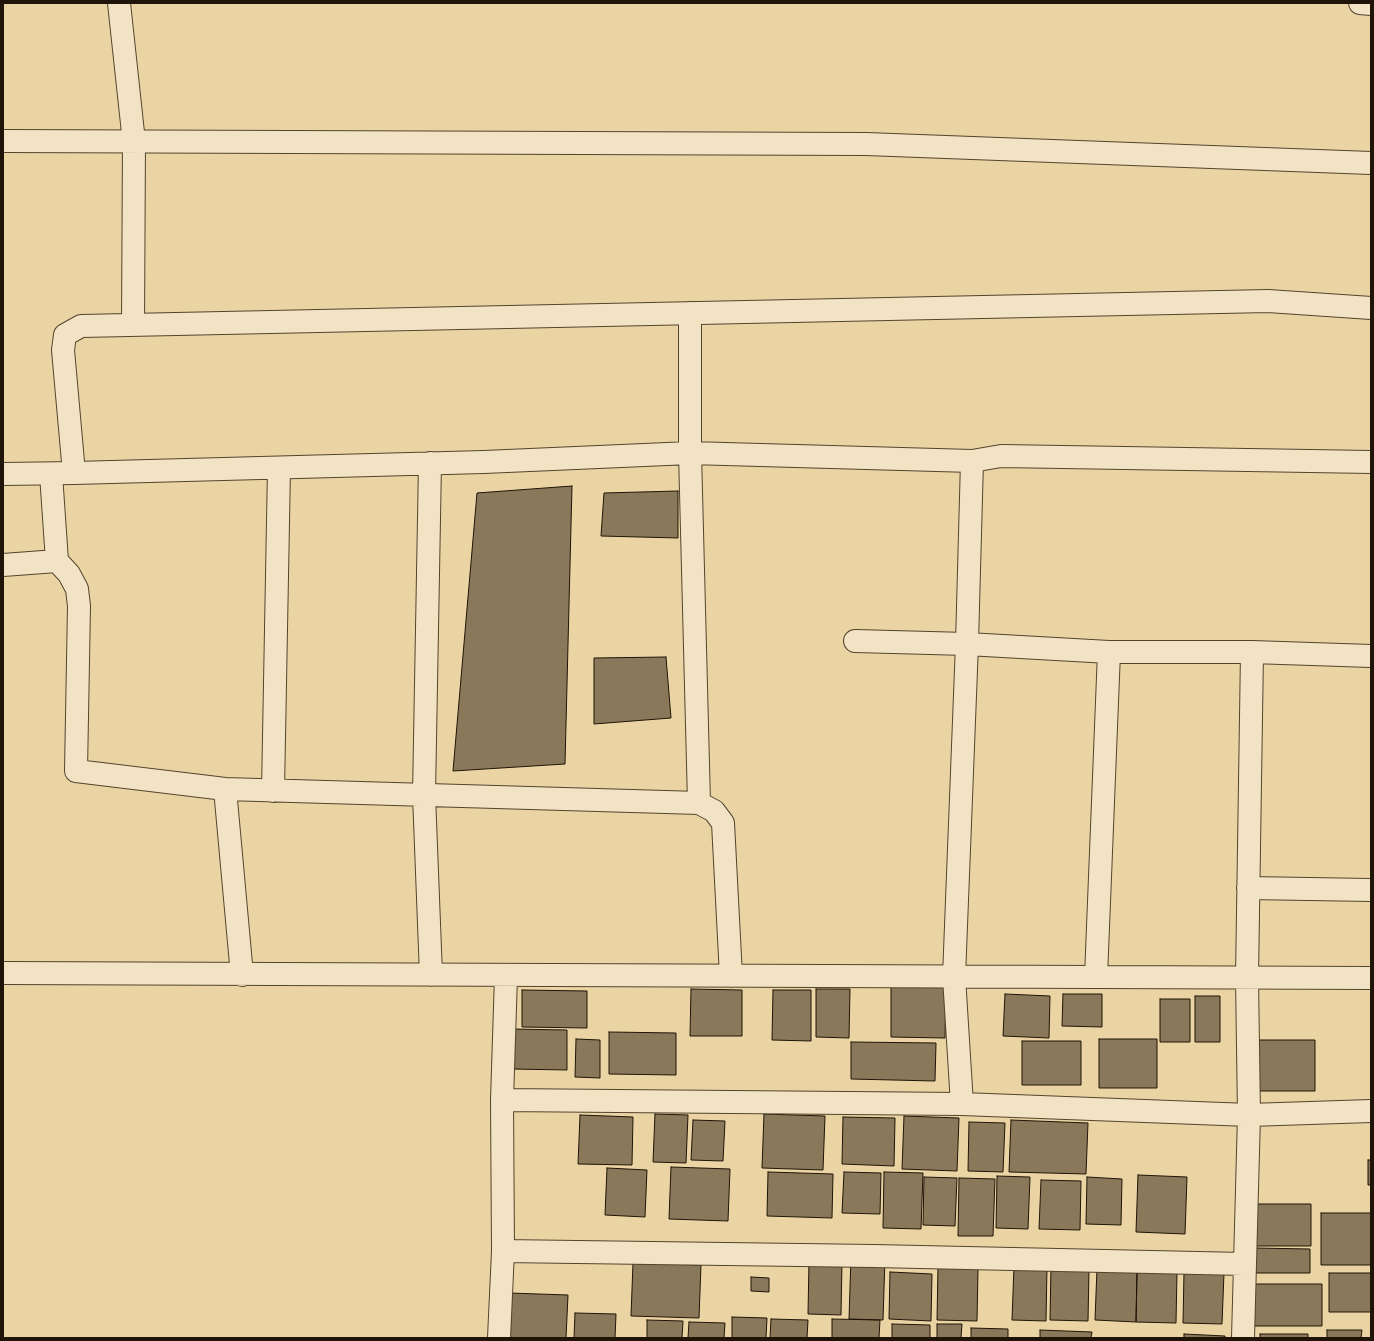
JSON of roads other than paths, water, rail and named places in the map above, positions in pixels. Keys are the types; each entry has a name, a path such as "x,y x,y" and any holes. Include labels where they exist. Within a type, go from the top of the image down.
{"street":[{"path":"119,3 134,142 133,325"},
{"path":"1360,3 1371,4"},
{"path":"3,141 866,144 1371,163"},
{"path":"74,473 63,350 65,335 81,326 1268,302 1371,308"},
{"path":"690,313 690,453 700,802"},
{"path":"3,474 279,468 690,453 972,461 1001,456 1371,462"},
{"path":"962,1104 954,977 967,644 972,461"},
{"path":"430,463 424,795 431,975"},
{"path":"273,791 279,468"},
{"path":"51,474 57,561 69,574 76,589 79,606 76,771 225,789 700,802 714,811 723,823 731,976"},
{"path":"3,565 57,561"},
{"path":"855,641 967,644 1109,652 1252,652 1371,656"},
{"path":"1096,977 1109,652"},
{"path":"1243,1338 1244,1264 1250,1115 1247,978 1252,652"},
{"path":"225,789 242,975"},
{"path":"1248,888 1371,890"},
{"path":"3,973 1371,978"},
{"path":"499,1338 503,1251 502,1100 506,976"},
{"path":"502,1100 962,1104 1250,1115 1371,1111"},
{"path":"503,1251 874,1256 1244,1264"}]}
